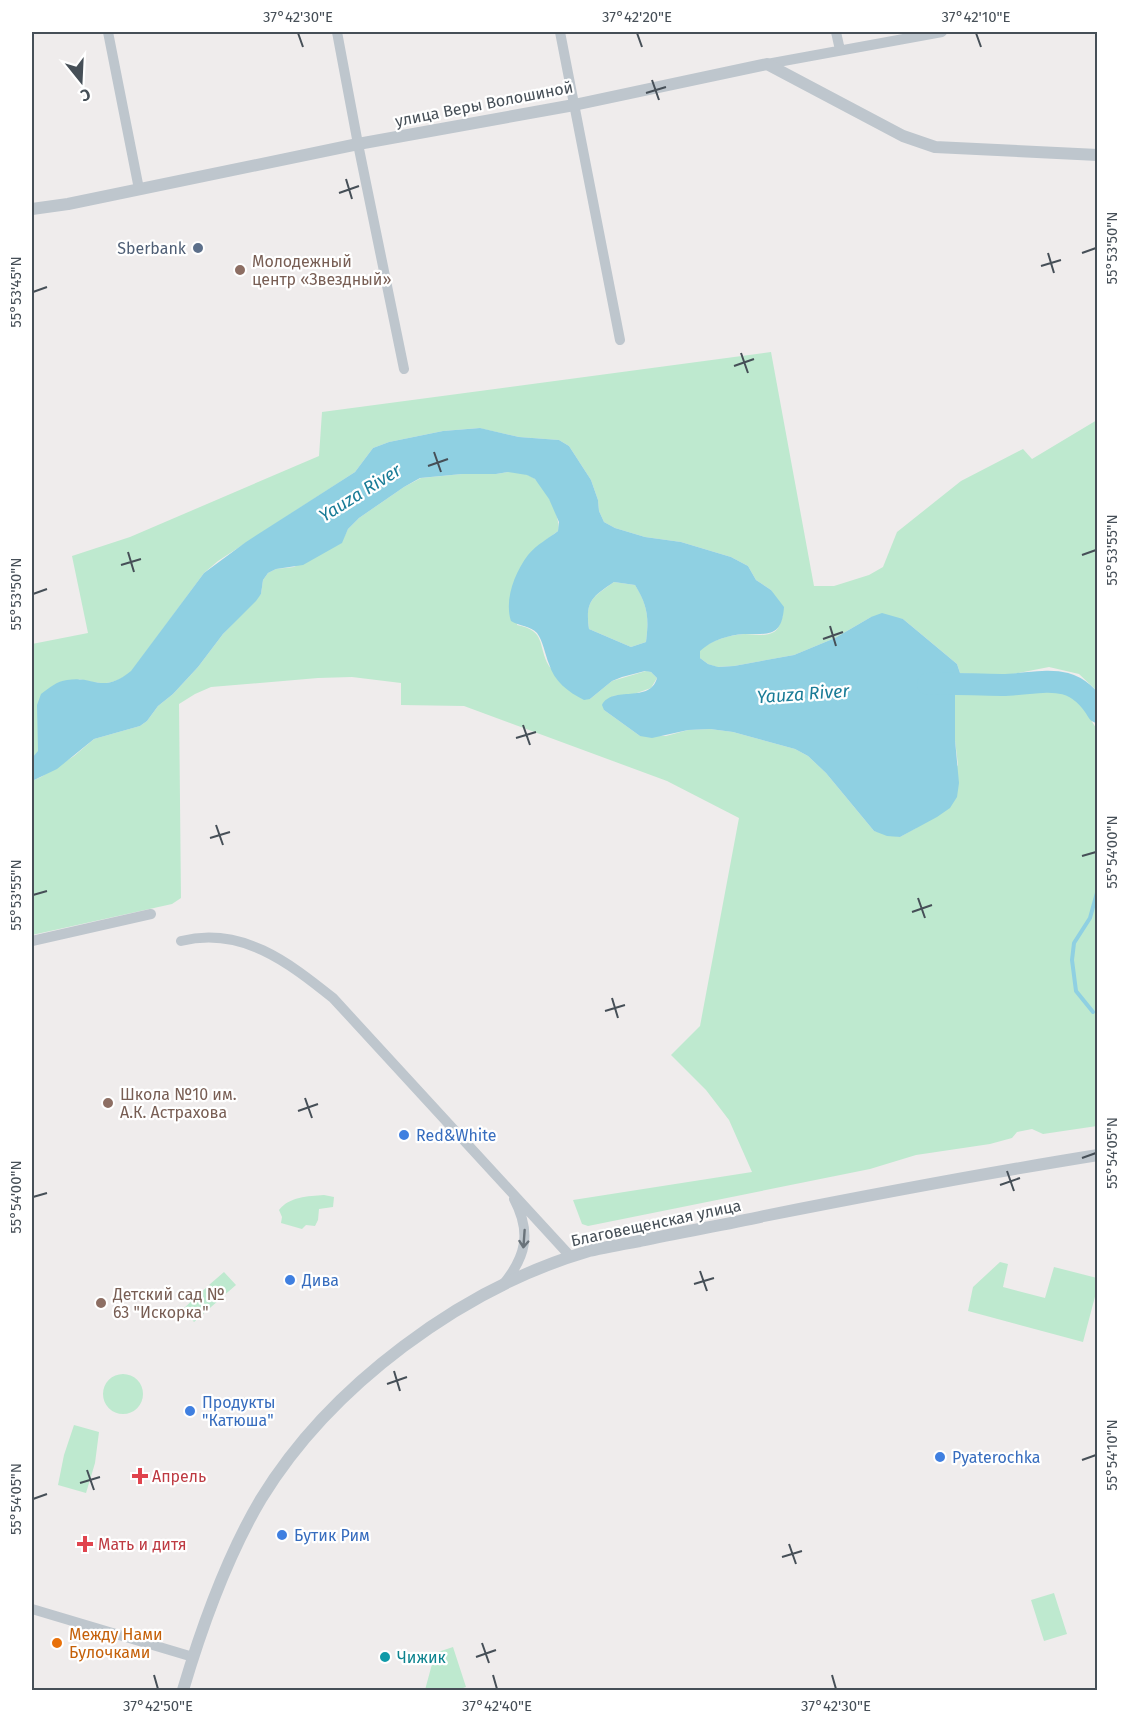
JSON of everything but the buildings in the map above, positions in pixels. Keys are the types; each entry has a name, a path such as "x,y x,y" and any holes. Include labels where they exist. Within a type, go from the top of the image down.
{"street":[{"path":"108,32 139,189"},
{"path":"337,32 404,369"},
{"path":"560,32 620,340"},
{"path":"836,32 840,50"},
{"name":"улица Веры Волошиной","path":"32,209 358,144 574,105 767,64 942,32"},
{"path":"767,64 903,136 935,147 1098,155"},
{"path":"32,941 151,914"},
{"path":"181,941 199,936 234,939 267,952 308,978 333,998 354,1018 571,1257"},
{"name":"Благовещенская улица","path":"183,1690 230,1562 252,1516 274,1481 317,1425 350,1392 415,1338 501,1287 571,1257 591,1251 910,1187 1098,1155"},
{"path":"501,1287 511,1275 525,1245 522,1217 508,1188"},
{"path":"32,1609 193,1658"}],"green space":[{"path":"771,352 814,586 834,586 869,575 883,567 897,532 961,481 1023,449 1032,459 1097,420 1097,691 1079,674 1049,667 1003,676 960,673 957,664 903,619 871,617 835,638 794,655 734,666 717,667 708,664 700,658 700,650 710,643 745,634 771,634 780,625 783,615 771,590 756,580 748,566 731,557 681,542 645,537 615,528 604,522 591,480 569,446 559,440 519,437 479,428 443,431 389,442 373,448 355,472 218,561 204,573 131,672 118,680 106,683 79,679 38,743 38,752 32,758 32,644 88,633 72,556 130,537 319,456 322,412"},
{"path":"508,472 526,474 535,479 548,496 558,519 558,531 537,547 517,625 537,635 545,658 552,669 590,699 612,681 646,671 651,672 657,678 651,688 634,694 613,696 604,710 640,736 666,736 688,730 710,729 733,732 795,749 808,756 826,773 874,831 900,837 916,828 958,765 955,740 955,694 1038,690 1068,694 1077,699 1098,731 1097,1126 1043,1134 1032,1129 1017,1132 1012,1138 990,1144 916,1155 870,1169 588,1226 582,1224 573,1200 752,1172 729,1120 706,1090 671,1055 700,1026 739,818 667,781 464,706 401,705 401,683 352,677 211,687 179,704 181,898 172,904 32,935 32,781 74,756 94,739 140,726 147,721 158,706 173,694 198,667 223,634 261,594 263,580 268,573 276,569 294,567 341,543 348,529 359,518 421,478"},
{"path":"614,582 635,585 639,592 646,612 646,642 631,647 589,629 589,606 595,596"},
{"path":"324,1195 334,1197 333,1207 319,1209 315,1226 306,1225 302,1229 281,1223 282,1217 279,1210 288,1202 299,1198"},
{"path":"1000,1262 1008,1264 1003,1287 1045,1298 1054,1267 1097,1278 1097,1289 1083,1342 968,1311 973,1287"},
{"path":"224,1272 236,1285 221,1298 209,1285"},
{"path":"207,1287 219,1300 194,1322 183,1309"},
{"path":"123,1374 137,1380 143,1394 137,1408 123,1414 109,1408 103,1394 109,1380"},
{"path":"74,1425 99,1432 95,1463 86,1493 58,1485 64,1455"},
{"path":"1054,1593 1067,1634 1044,1641 1031,1600"},
{"path":"453,1647 466,1687 457,1690 425,1690 435,1653"}],"water":[{"path":"480,428 519,437 559,440 569,446 591,480 604,522 615,528 645,537 681,542 731,557 748,566 756,580 771,590 784,607 783,617 773,632 732,636 710,644 700,651 700,658 708,664 718,667 734,666 794,655 835,638 882,613 903,619 957,664 960,673 955,694 955,740 959,783 957,797 950,808 900,837 887,836 874,831 826,773 808,756 795,749 733,732 710,729 688,730 652,738 640,736 604,710 602,705 607,699 639,693 653,686 657,678 651,672 645,671 612,681 590,699 584,700 567,690 551,670 537,633 511,621 509,613 512,586 523,562 531,551 558,531 559,522 549,499 535,479 527,475 508,472 420,478 359,518 348,529 342,543 303,565 276,569 268,573 263,580 261,594 256,601 223,634 198,667 173,694 158,706 147,721 140,726 94,739 57,769 32,781 32,758 38,751 37,705 41,694 63,681 77,679 105,683 121,678 131,671 204,573 246,542 355,472 373,448 389,442 443,431","holes":["614,582 635,585 643,599 646,612 646,642 631,647 589,629 589,606 595,596"]}],"waterway":[{"name":"Yauza River","path":"928,684 1002,685 1056,682 1067,684 1078,690 1088,698 1098,712"},
{"path":"1093,1012 1076,991 1072,960 1074,943 1090,918 1098,889"}],"place":[{"name":"Sberbank","path":"198,248"},
{"name":"Молодежный центр «Звездный»","path":"240,270"},
{"name":"Школа №10 им. А.К. Астрахова","path":"108,1103"},
{"name":"Red&White","path":"404,1135"},
{"name":"Дива","path":"290,1280"},
{"name":"Детский сад № 63 \"Искорка\"","path":"101,1303"},
{"name":"Продукты \"Катюша\"","path":"190,1411"},
{"name":"Pyaterochka","path":"940,1457"},
{"name":"Апрель","path":"140,1476"},
{"name":"Бутик Рим","path":"282,1535"},
{"name":"Мать и дитя","path":"85,1544"},
{"name":"Между Нами Булочками","path":"57,1643"},
{"name":"Чижик","path":"385,1657"}]}
